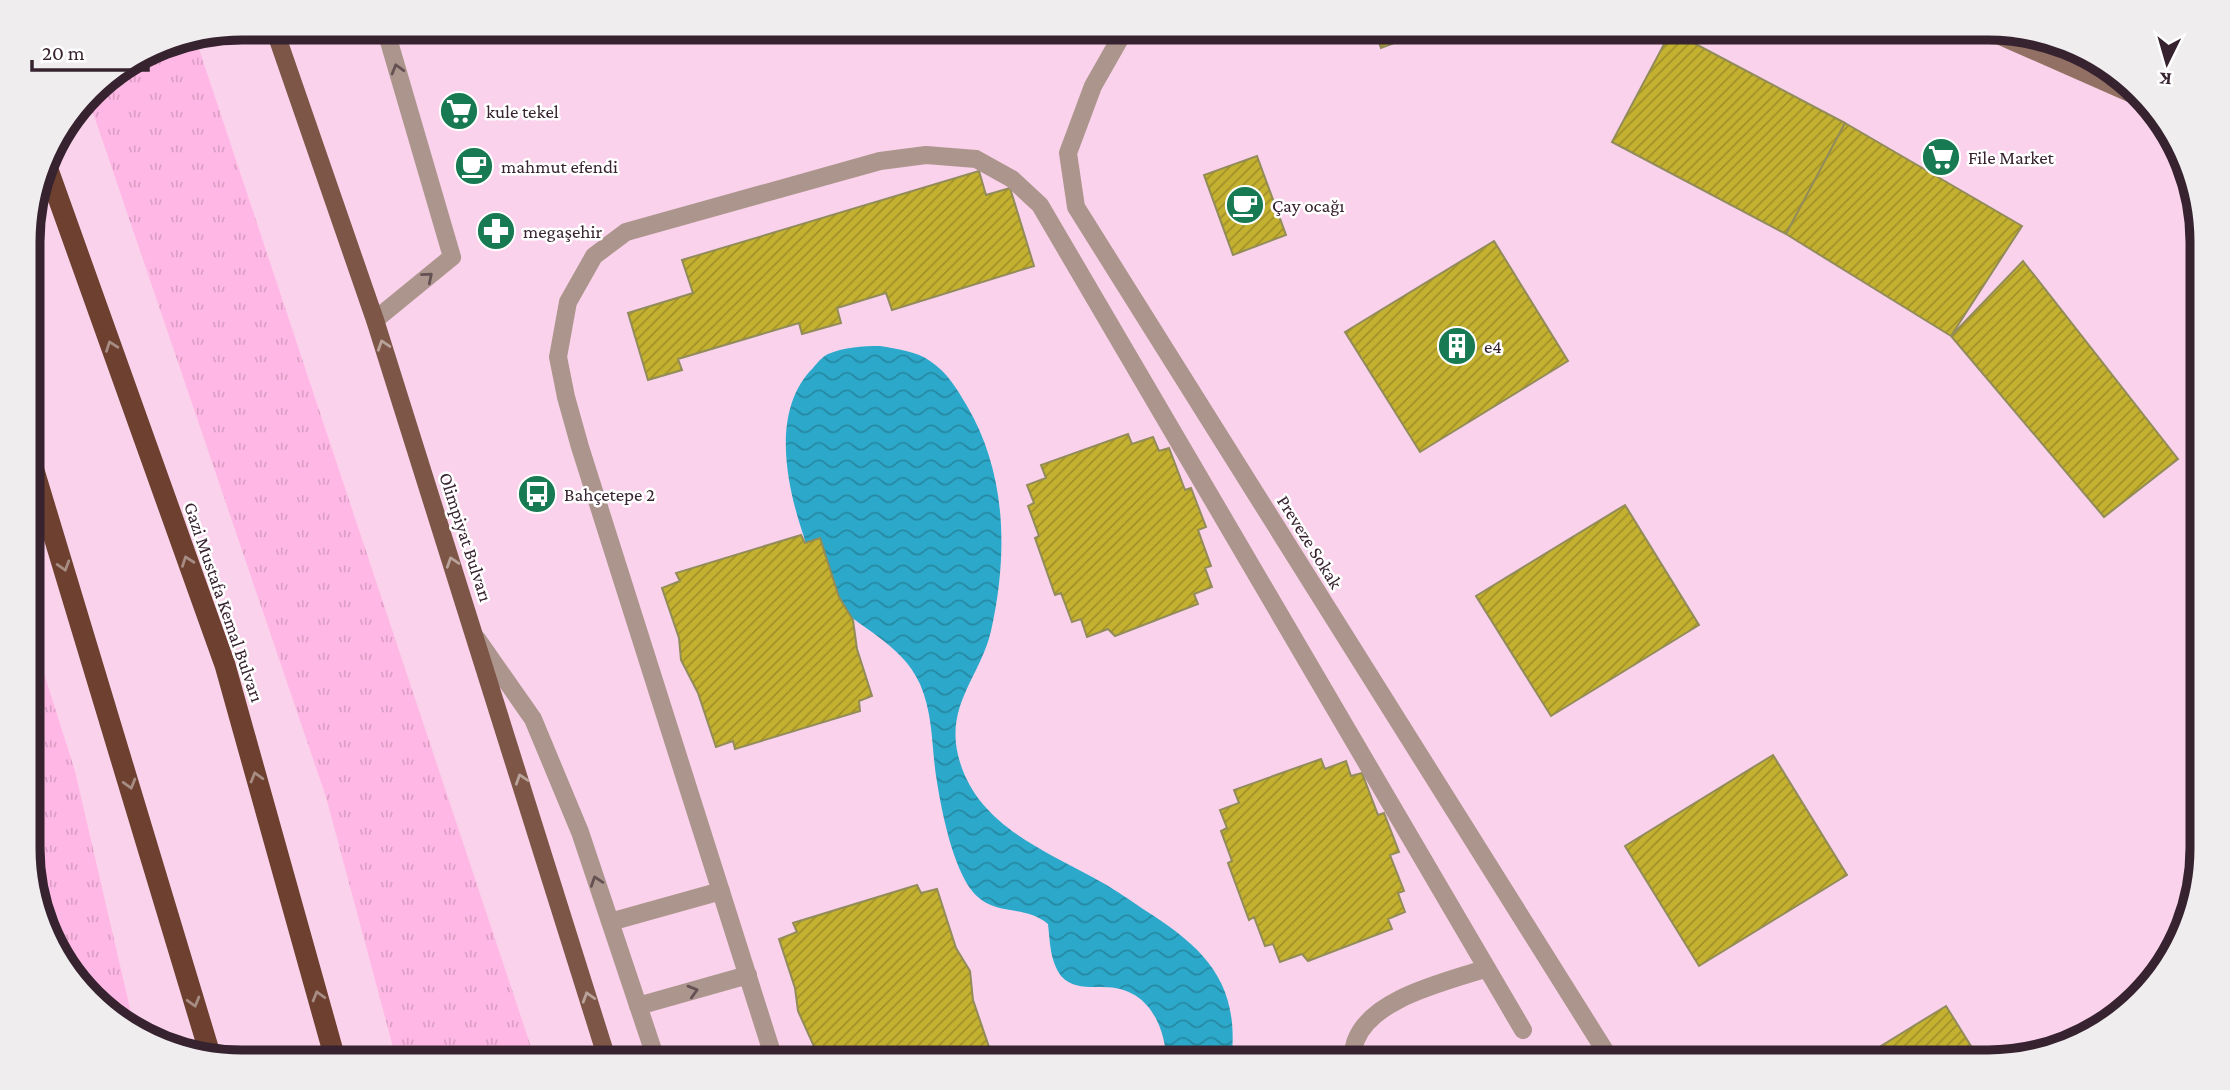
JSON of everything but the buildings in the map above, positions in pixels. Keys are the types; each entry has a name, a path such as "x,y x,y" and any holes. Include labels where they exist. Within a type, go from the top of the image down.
{"highway":[{"name":"Gazi Mustafa Kemal Bulvarı","path":"51,178 225,665 333,1050"},
{"path":"41,492 207,1046"}],"main road":[{"name":"Olimpiyat Bulvarı","path":"278,41 375,320 604,1050"}],"street":[{"name":"Preveze Sokak","path":"1119,40 1093,86 1068,153 1076,207 1604,1049"},
{"path":"375,320 452,257 389,41"},
{"path":"2015,43 2118,88"},
{"path":"771,1050 566,397 558,357 568,302 594,256 626,233 880,161 926,155 976,159 1012,179 1040,205 1523,1030"},
{"path":"475,636 533,719 580,832 653,1050"},
{"path":"610,922 721,891"},
{"path":"1354,1049 1356,1039 1378,1012 1402,997 1487,968"},
{"path":"638,1006 748,975"}],"green space":[{"path":"198,45 532,1050 394,1050 326,797 91,108 130,74 153,61"},
{"path":"40,662 75,771 132,1017 109,1000 74,960 61,937 47,900 40,848"}],"water":[{"path":"880,346 906,351 936,365 963,400 980,432 990,459 1000,516 1000,573 991,631 960,705 957,721 958,755 966,778 978,798 1011,830 1119,893 1184,938 1201,954 1224,989 1230,1010 1232,1049 1165,1049 1157,1020 1141,1000 1117,988 1080,986 1065,980 1057,970 1053,958 1048,924 1029,914 990,905 981,900 966,882 949,840 935,769 930,720 920,684 912,670 891,646 840,608 824,591 810,558 791,492 786,448 791,404 800,385 818,362 828,354 854,347"}],"place":[{"name":"kule tekel","path":"459,111"},
{"name":"File Market","path":"1941,157"},
{"name":"mahmut efendi","path":"474,166"},
{"name":"Çay ocağı","path":"1245,205"},
{"name":"megaşehir","path":"496,231"},
{"name":"e4","path":"1457,346"},
{"name":"Bahçetepe 2","path":"537,494"}]}
